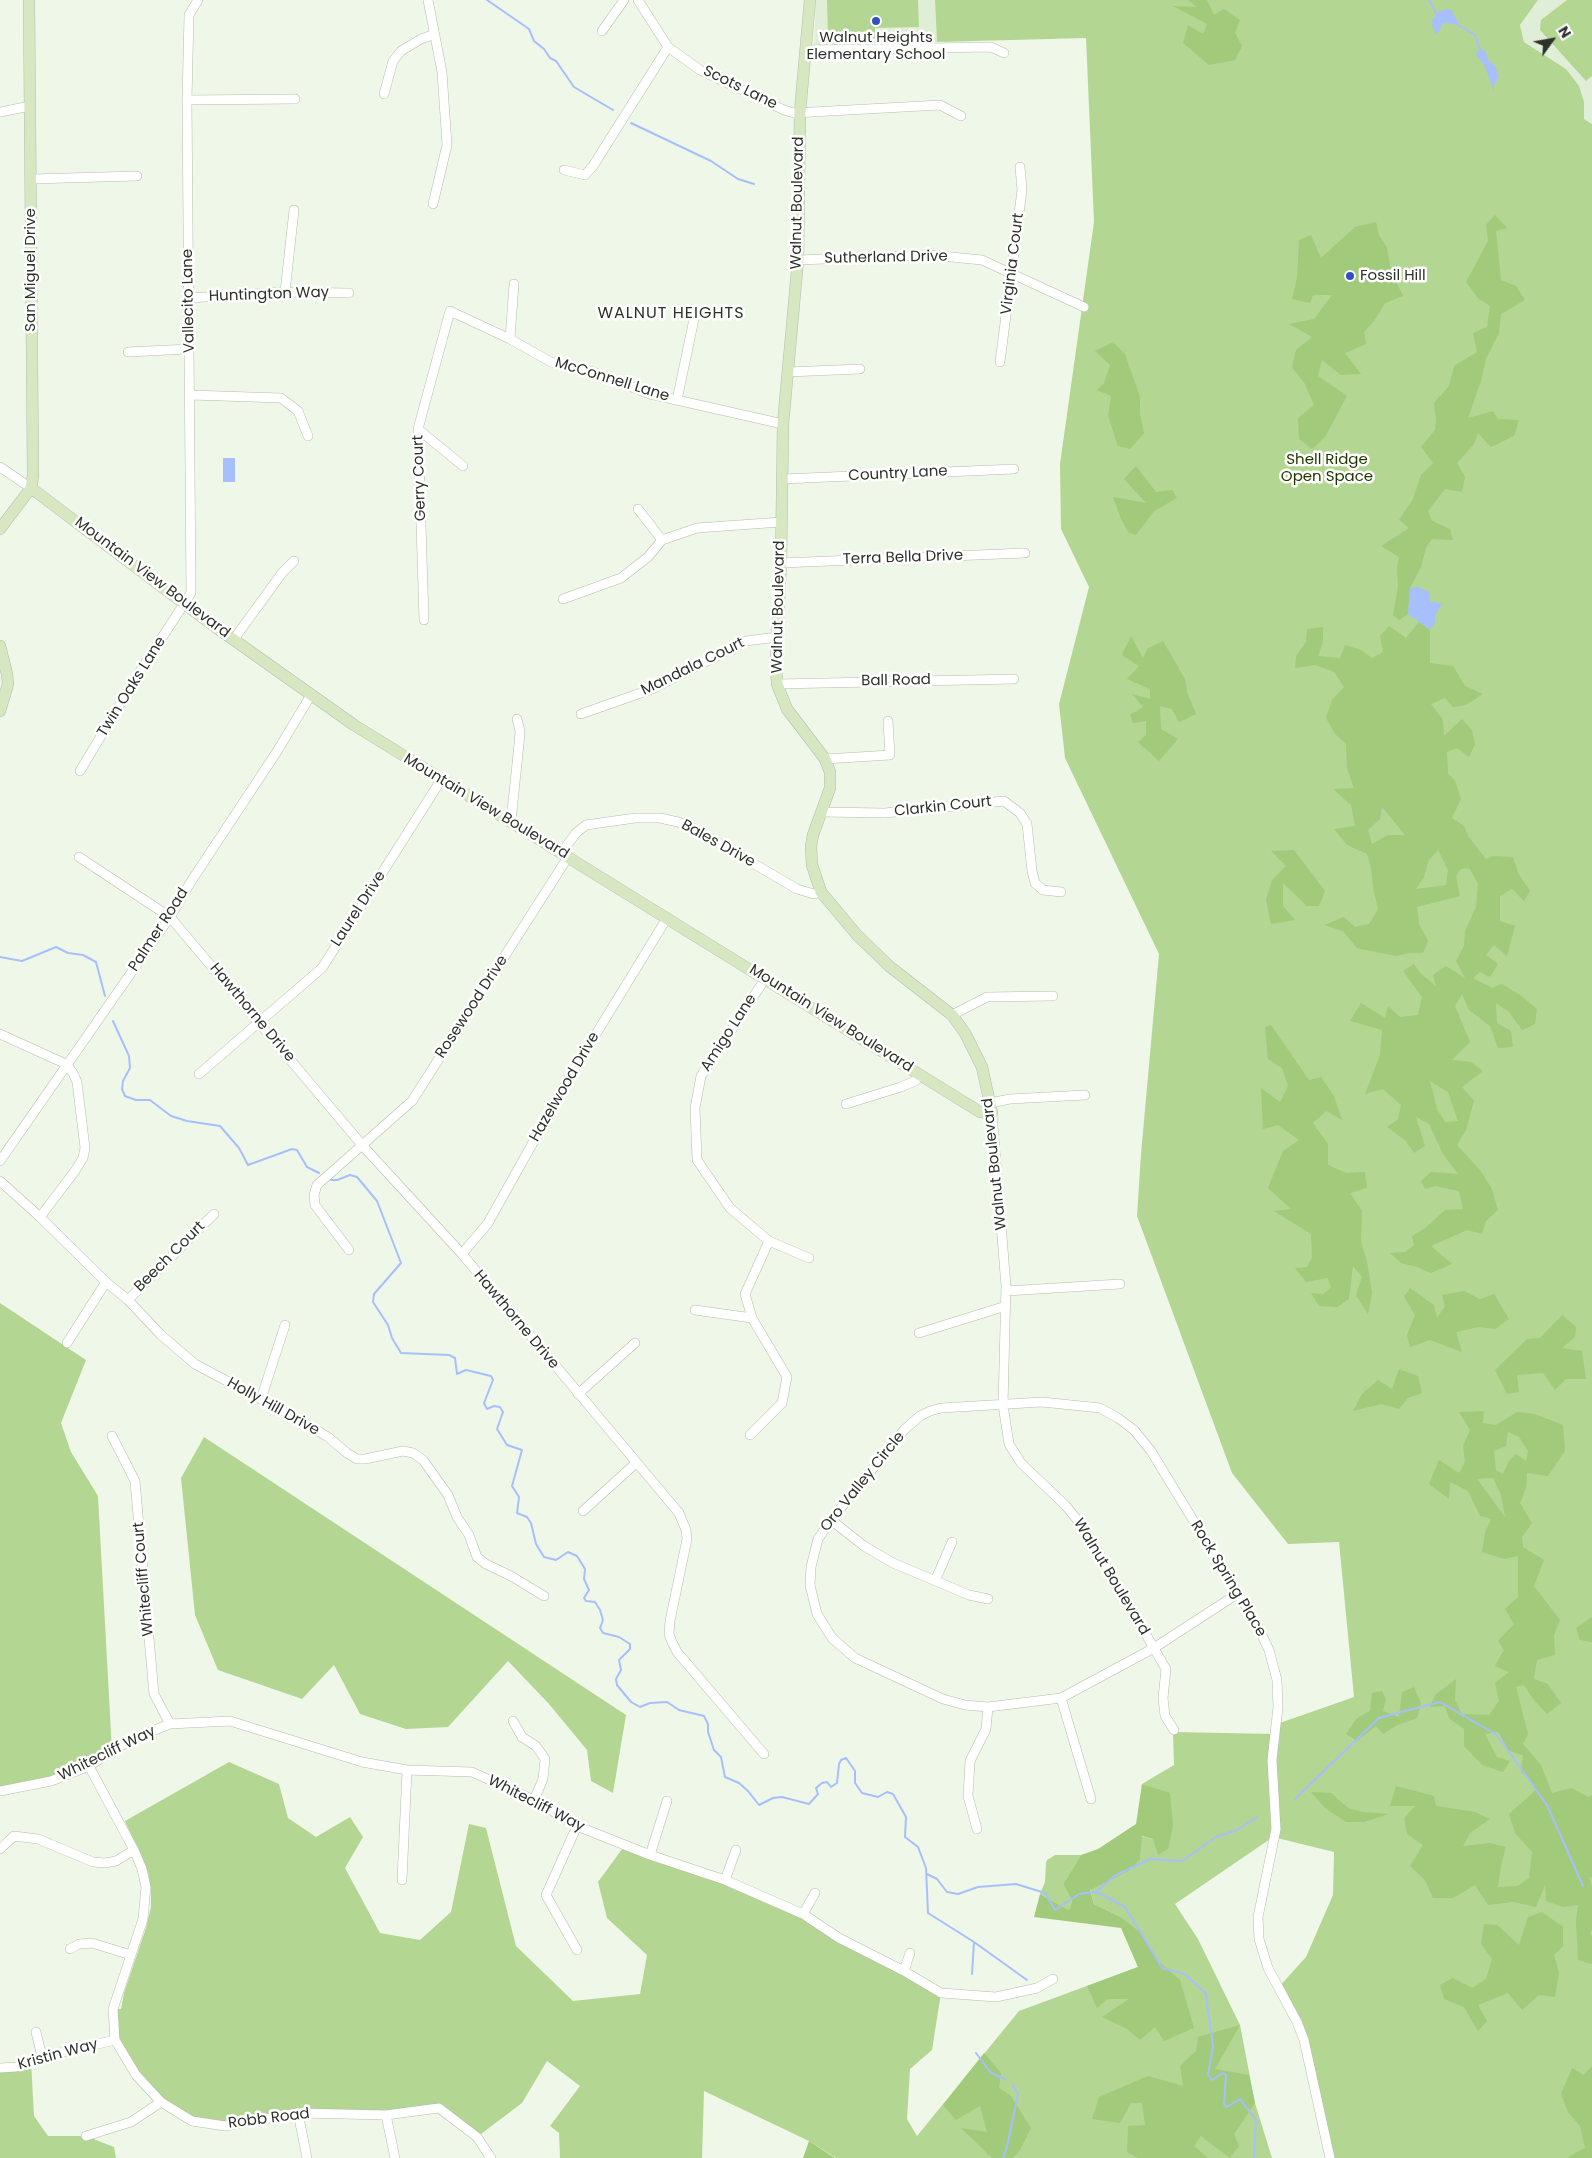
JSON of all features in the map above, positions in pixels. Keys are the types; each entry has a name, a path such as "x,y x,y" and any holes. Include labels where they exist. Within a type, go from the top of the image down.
{"street":[{"name":"San Miguel Drive","path":"29,0 33,476 31,488"},
{"name":"Vallecito Lane","path":"185,603 191,594 191,395 188,298 187,100 189,15 196,0"},
{"path":"428,0 442,72 447,145 433,204"},
{"path":"602,31 624,0"},
{"name":"Scots Lane","path":"638,0 668,47 700,70 784,110 800,112 940,105 961,116"},
{"name":"Walnut Boulevard","path":"810,0 800,112 798,260 783,424 783,479 780,522 781,563 777,636 778,684 787,709 825,759 831,779 822,812 812,835 812,865 821,892 857,935 889,966 952,1015 965,1033 982,1067 991,1108 1006,1291 1003,1406 1009,1444 1021,1463 1066,1506 1084,1528 1154,1648 1166,1669 1163,1698 1165,1716 1174,1730"},
{"path":"384,94 393,62 401,51 421,39 435,34"},
{"path":"564,170 585,175 593,166 668,47"},
{"path":"805,50 991,47 1004,53"},
{"path":"187,100 295,99"},
{"path":"0,112 30,106"},
{"name":"Virginia Court","path":"1000,362 1022,190 1020,166"},
{"path":"31,179 137,176"},
{"path":"285,292 294,210"},
{"name":"Sutherland Drive","path":"798,260 930,255 982,260 1084,307"},
{"path":"510,339 514,284"},
{"name":"Huntington Way","path":"188,298 285,292 348,293"},
{"name":"McConnell Lane","path":"450,310 510,339 551,362 590,371 626,386 677,400 783,424"},
{"name":"Gerry Court","path":"424,620 418,429 450,310"},
{"path":"677,400 694,319"},
{"path":"128,352 189,349"},
{"path":"788,372 860,369"},
{"path":"191,395 281,398 298,411 308,436"},
{"path":"418,429 463,466"},
{"name":"Mountain View Boulevard","path":"0,467 354,725 980,1112 991,1108"},
{"name":"Country Lane","path":"783,479 1014,470"},
{"path":"0,529 31,488"},
{"path":"638,509 662,540"},
{"path":"564,599 621,578 648,557 662,540 697,528 780,522"},
{"name":"Terra Bella Drive","path":"781,563 1025,553"},
{"path":"234,639 282,573 294,561"},
{"name":"Twin Oaks Lane","path":"80,771 137,676 185,603"},
{"name":"Mandala Court","path":"581,714 652,689 746,641 777,636"},
{"path":"0,646 8,684 0,711"},
{"name":"Ball Road","path":"778,684 1014,679"},
{"name":"Palmer Road","path":"0,1161 170,917 192,880 276,753 311,695"},
{"path":"510,821 520,731 517,719"},
{"path":"825,759 890,755 888,720"},
{"name":"Laurel Drive","path":"199,1074 261,1023 322,968 442,780"},
{"name":"Clarkin Court","path":"822,812 830,814 885,813 1004,801 1020,813 1027,824 1035,882 1042,890 1061,892"},
{"name":"Bales Drive","path":"565,855 576,833 586,825 635,818 660,818 693,828 797,889 814,894 821,892"},
{"name":"Rosewood Drive","path":"349,1250 315,1205 314,1195 317,1185 412,1101 565,855"},
{"name":"Hawthorne Drive","path":"79,857 170,917 362,1145 462,1254 679,1513 686,1530 687,1539 669,1634 677,1652 764,1754"},
{"name":"Hazelwood Drive","path":"462,1254 488,1223 569,1078 667,918"},
{"name":"Amigo Lane","path":"765,979 701,1076 695,1108 696,1160 730,1208 769,1241 809,1258"},
{"path":"952,1015 986,997 1053,996"},
{"path":"0,1034 66,1064 71,1068 77,1082 84,1148 80,1164 40,1217"},
{"path":"846,1104 915,1082 921,1075"},
{"path":"991,1108 1010,1099 1085,1094"},
{"name":"Holly Hill Drive","path":"0,1181 40,1217 106,1282 128,1300 160,1335 195,1364 262,1399 328,1437 347,1453 357,1458 365,1459 403,1451 413,1453 423,1460 448,1495 457,1517 469,1535 477,1557 486,1564 511,1576 544,1596"},
{"name":"Beech Court","path":"128,1300 214,1214"},
{"path":"750,1435 782,1402 787,1377 752,1318 745,1294 769,1241"},
{"path":"67,1343 106,1282"},
{"path":"1006,1291 1120,1284"},
{"path":"920,1333 1006,1306"},
{"path":"695,1310 752,1318"},
{"path":"262,1399 285,1325"},
{"path":"578,1394 635,1344"},
{"name":"Oro Valley Circle","path":"1100,1408 1042,1402 1003,1406 941,1408 920,1416 904,1430 831,1520 818,1539 811,1567 810,1585 817,1614 832,1638 855,1658 943,1699 965,1705 988,1707 1061,1698 1154,1648 1237,1594"},
{"name":"Rock Spring Place","path":"1100,1408 1134,1430 1151,1451 1257,1625 1269,1650 1277,1680 1278,1707 1272,1760 1276,1829 1258,1918 1259,1939 1268,1968 1297,2022 1304,2040 1330,2158"},
{"name":"Whitecliff Court","path":"112,1436 135,1480 154,1694 170,1724"},
{"path":"582,1511 636,1463"},
{"path":"831,1520 864,1546 893,1563 969,1595 988,1600"},
{"path":"934,1580 952,1542"},
{"path":"1061,1698 1091,1799"},
{"path":"977,1829 968,1796 970,1761 986,1729 988,1707"},
{"name":"Whitecliff Way","path":"0,1791 51,1781 89,1766 132,1739 170,1724 230,1721 362,1762 407,1770 472,1772 534,1800 577,1826 650,1855 725,1880 803,1914 839,1938 904,1971 941,1993 996,1998 1037,1988 1052,1979"},
{"path":"513,1721 522,1736 536,1746 545,1759 543,1779 534,1800"},
{"name":"Robb Road","path":"89,1766 134,1850 142,1869 146,1887 143,1919 114,2009 115,2040 136,2075 161,2102 192,2121 225,2126 298,2113 386,2116 439,2108 477,2137 491,2158"},
{"path":"402,1880 407,1770"},
{"path":"650,1855 667,1801"},
{"path":"577,1826 546,1895 577,1950"},
{"path":"0,1849 14,1836 38,1839 93,1862 105,1863 116,1861 134,1850"},
{"path":"725,1880 736,1850"},
{"path":"803,1914 815,1893"},
{"path":"70,1949 79,1944 92,1943 131,1955"},
{"path":"904,1971 910,1953"},
{"path":"36,2032 42,2057"},
{"name":"Kristin Way","path":"0,2068 16,2067 42,2057 115,2040"},
{"path":"86,2136 131,2122 161,2102"},
{"path":"298,2113 307,2158"},
{"path":"386,2116 395,2158"}],"shaded area":[{"name":"Walnut Heights Elementary School","path":"816,0 935,0 937,42 814,47"},
{"path":"1538,0 1592,0 1592,124 1584,119 1584,102 1566,69 1524,42 1520,25"}],"green space":[{"path":"827,0 918,0 919,27 875,28 875,38 831,40 828,38"},
{"name":"Shell Ridge Open Space","path":"935,0 1538,0 1520,25 1524,42 1566,69 1579,86 1584,102 1584,119 1592,124 1592,2158 1330,2158 1304,2040 1278,1988 1306,1957 1333,1895 1334,1852 1273,1837 1175,1904 1198,1939 1240,2025 1255,2103 1272,2158 836,2158 809,2141 704,2091 702,2158 560,2158 559,2133 550,2126 580,2086 547,2061 522,2103 477,2137 439,2108 386,2115 298,2113 225,2126 192,2121 161,2102 115,2040 113,2009 121,2009 124,1993 146,1928 151,1907 148,1872 125,1821 229,1762 279,1784 288,1818 316,1837 350,1817 363,1837 345,1868 380,1933 420,1940 451,1912 469,1824 486,1828 516,1946 573,2001 640,1994 647,1955 607,1918 598,1882 625,1845 803,1914 941,1993 932,2050 910,2069 907,2119 917,2136 1019,2011 1138,1967 1119,1916 1094,1904 1090,1889 1131,1870 1140,1860 1141,1836 1153,1839 1170,1794 1142,1784 1174,1765 1173,1732 1275,1734 1277,1724 1354,1697 1339,1542 1288,1544 1232,1473 1137,1216 1159,954 1065,758 1059,704 1089,587 1061,529 1060,464 1094,222 1086,38 937,42"},
{"path":"1188,0 1207,0 1214,15 1224,9 1240,20 1235,33 1242,46 1235,60 1209,65 1183,43 1188,25 1203,34 1207,24 1173,6 1197,7"},
{"path":"1567,0 1592,0 1592,76 1586,81 1540,30 1541,20"},
{"path":"1495,215 1507,228 1496,231 1501,280 1516,286 1525,300 1501,314 1499,333 1486,359 1481,381 1468,418 1493,411 1498,419 1519,420 1514,436 1491,447 1478,433 1474,444 1457,463 1465,477 1462,492 1445,489 1428,511 1432,521 1450,529 1453,540 1432,539 1426,548 1421,567 1410,588 1408,614 1399,620 1393,615 1398,587 1397,567 1399,557 1381,546 1409,528 1399,520 1413,499 1421,475 1433,463 1421,447 1435,430 1434,403 1449,386 1454,366 1477,352 1473,333 1487,327 1490,306 1478,298 1466,282 1488,241 1486,225"},
{"path":"1376,222 1379,235 1387,248 1391,271 1403,296 1385,303 1374,321 1364,332 1366,344 1345,353 1361,374 1341,375 1322,360 1318,376 1347,396 1325,437 1312,449 1299,439 1298,418 1314,405 1305,384 1292,367 1296,350 1312,337 1289,324 1314,319 1332,295 1313,295 1310,303 1292,299 1297,278 1299,240 1311,235 1321,258 1355,227"},
{"path":"1113,342 1125,354 1140,397 1140,414 1144,433 1130,449 1118,446 1108,416 1111,396 1097,390 1104,383 1110,365 1095,351"},
{"path":"1136,466 1156,492 1172,490 1177,498 1154,511 1136,535 1128,532 1113,497 1146,503 1124,479"},
{"path":"1419,622 1430,630 1430,663 1453,666 1465,686 1483,694 1466,705 1453,707 1445,698 1431,704 1443,720 1444,736 1462,719 1472,730 1475,744 1469,757 1457,748 1447,752 1448,773 1455,781 1461,799 1452,818 1464,826 1468,836 1486,859 1493,856 1513,857 1518,873 1530,891 1524,901 1512,889 1500,896 1500,921 1515,926 1507,956 1494,945 1486,955 1498,964 1490,977 1480,972 1473,978 1492,988 1502,984 1520,995 1537,1009 1535,1024 1522,1030 1509,1012 1496,1003 1497,1023 1511,1031 1513,1047 1498,1048 1490,1026 1469,1010 1462,994 1455,1006 1470,1042 1452,1060 1471,1062 1483,1071 1462,1087 1474,1101 1466,1130 1457,1145 1480,1170 1492,1189 1498,1210 1486,1221 1482,1234 1467,1230 1431,1246 1452,1264 1431,1273 1401,1263 1390,1253 1405,1252 1414,1245 1412,1236 1424,1229 1445,1210 1463,1209 1459,1191 1435,1186 1425,1189 1421,1181 1431,1172 1458,1174 1443,1154 1429,1124 1416,1117 1425,1146 1414,1153 1406,1141 1387,1127 1398,1119 1401,1105 1383,1089 1365,1094 1380,1055 1382,1030 1350,1021 1361,1003 1385,1018 1388,1006 1400,1017 1418,1015 1422,997 1403,971 1414,964 1421,974 1436,986 1433,975 1446,966 1465,978 1456,961 1464,946 1465,931 1476,907 1478,884 1470,869 1465,868 1460,870 1456,876 1460,896 1417,907 1419,924 1428,941 1423,953 1409,953 1396,956 1357,948 1343,931 1324,925 1344,917 1355,927 1369,924 1378,909 1367,854 1347,845 1334,829 1355,826 1351,805 1333,789 1354,788 1347,768 1346,744 1335,734 1326,718 1332,700 1344,687 1334,672 1315,665 1295,668 1296,656 1306,642 1307,629 1323,627 1323,642 1318,656 1340,658 1345,645 1361,650 1372,658 1383,652 1380,636 1389,626 1406,638","holes":["1382,807 1405,835 1388,835 1372,844 1368,830 1380,819","1438,850 1448,870 1446,885 1416,889 1424,877 1429,860","1430,1081 1448,1092 1458,1121 1445,1122 1437,1109"]},
{"path":"1131,636 1143,658 1148,648 1163,641 1185,679 1187,692 1196,714 1179,722 1172,709 1160,706 1161,729 1178,739 1159,761 1138,742 1146,735 1146,721 1133,723 1130,715 1143,707 1132,694 1150,699 1150,689 1127,679 1139,666 1122,655"},
{"path":"1294,850 1325,891 1319,906 1307,906 1283,883 1283,906 1295,920 1271,924 1266,900 1272,880 1286,866 1271,851"},
{"path":"1271,1025 1309,1080 1321,1077 1334,1096 1342,1120 1326,1111 1313,1123 1328,1144 1328,1165 1346,1173 1365,1172 1367,1188 1350,1193 1362,1211 1361,1242 1367,1261 1372,1293 1368,1314 1356,1295 1362,1277 1353,1266 1349,1299 1337,1307 1319,1306 1311,1293 1323,1294 1331,1288 1328,1278 1306,1282 1295,1268 1307,1267 1312,1258 1311,1234 1274,1211 1291,1209 1268,1188 1283,1151 1299,1140 1278,1125 1263,1129 1261,1088 1280,1102 1288,1086 1282,1068 1268,1059 1265,1027"},
{"path":"1410,1288 1434,1305 1437,1318 1445,1306 1442,1295 1464,1291 1480,1299 1494,1294 1509,1319 1495,1329 1478,1327 1456,1332 1462,1352 1430,1340 1410,1347 1407,1335 1415,1315 1404,1297"},
{"path":"0,1303 86,1360 61,1423 71,1452 98,1496 112,1751 89,1766 0,1791"},
{"path":"1562,1315 1576,1327 1575,1337 1562,1348 1582,1351 1586,1379 1566,1379 1555,1390 1543,1373 1517,1375 1519,1392 1507,1394 1495,1370 1527,1339 1540,1338"},
{"path":"1399,1369 1418,1376 1422,1393 1408,1398 1399,1409 1381,1404 1353,1411 1362,1394 1378,1380 1392,1389"},
{"path":"1484,1411 1483,1423 1496,1425 1517,1412 1535,1414 1563,1425 1565,1451 1548,1476 1527,1473 1526,1488 1520,1503 1532,1523 1522,1537 1523,1547 1544,1560 1534,1586 1560,1620 1554,1635 1555,1655 1537,1660 1534,1679 1548,1684 1561,1703 1547,1714 1533,1699 1524,1685 1516,1687 1528,1734 1523,1744 1541,1765 1552,1793 1571,1788 1589,1797 1592,1795 1592,1878 1589,1877 1592,1886 1592,1929 1590,1934 1592,1936 1592,1964 1578,1960 1576,1921 1578,1905 1563,1907 1546,1901 1545,1885 1536,1907 1513,1902 1488,1905 1475,1885 1453,1898 1433,1898 1425,1880 1410,1866 1423,1845 1407,1834 1404,1818 1415,1806 1390,1806 1396,1786 1434,1796 1436,1806 1475,1812 1490,1819 1470,1833 1463,1846 1490,1843 1506,1847 1498,1887 1518,1886 1529,1878 1532,1852 1515,1833 1509,1814 1536,1790 1521,1771 1523,1755 1509,1751 1498,1732 1485,1734 1497,1757 1510,1761 1503,1772 1482,1765 1464,1746 1464,1729 1449,1718 1445,1706 1430,1707 1435,1695 1456,1679 1455,1700 1462,1714 1489,1715 1499,1701 1495,1683 1509,1672 1495,1666 1504,1650 1498,1641 1514,1624 1505,1609 1518,1597 1518,1556 1504,1559 1482,1552 1485,1533 1491,1519 1480,1516 1468,1491 1450,1482 1449,1499 1429,1484 1439,1460 1459,1473 1465,1462 1463,1446 1470,1430 1459,1412","holes":["1508,1432 1519,1437 1528,1451 1526,1461 1516,1454 1509,1461 1503,1474 1496,1470 1494,1451 1506,1446","1493,1478 1501,1495 1505,1517 1477,1479"]},
{"path":"204,1437 626,1715 613,1793 591,1781 587,1750 549,1704 508,1661 448,1727 406,1729 360,1714 334,1665 302,1699 218,1670 195,1615 181,1478"},
{"path":"1592,1617 1592,1642 1580,1640 1576,1628"},
{"path":"1414,1687 1421,1703 1417,1718 1395,1726 1383,1734 1376,1726 1357,1741 1346,1734 1356,1719 1370,1711 1372,1693 1382,1691 1386,1699 1383,1711 1399,1717 1402,1692"},
{"path":"1142,1784 1170,1793 1173,1826 1168,1849 1158,1855 1153,1839 1142,1836 1140,1860 1131,1870 1090,1890 1094,1904 1119,1916 1141,1933 1160,1963 1180,1980 1194,2028 1164,2041 1155,2027 1140,2040 1127,2029 1102,2017 1129,1999 1108,1999 1097,2008 1087,1986 1138,1967 1121,1928 1034,1917 1040,1894 1069,1910 1072,1901 1063,1884 1081,1855 1098,1849 1136,1824"},
{"path":"1311,1792 1331,1793 1348,1808 1363,1812 1389,1814 1364,1822 1346,1822 1325,1808"},
{"path":"1055,1855 1081,1855 1063,1884 1072,1901 1069,1910 1040,1894 1045,1882 1047,1860"},
{"path":"1542,1912 1563,1927 1563,1946 1554,1955 1559,1973 1555,1997 1539,1995 1522,2010 1508,1993 1478,2005 1487,2021 1478,2031 1464,2007 1444,1999 1440,1985 1453,1978 1472,1988 1486,1979 1492,1959 1481,1944 1484,1924 1497,1925 1519,1945 1528,1917"},
{"path":"1240,2025 1215,2069 1249,2075 1255,2103 1234,2134 1239,2146 1230,2158 1201,2136 1194,2146 1208,2158 1138,2158 1127,2152 1128,2126 1145,2125 1142,2103 1131,2103 1120,2123 1092,2119 1099,2097 1148,2076 1183,2086 1180,2066 1196,2051 1198,2037"},
{"path":"984,2053 1001,2073 999,2088 1011,2096 1031,2128 1020,2150 1013,2158 992,2158 961,2128 987,2132 980,2106 956,2120 943,2105"},
{"path":"31,2061 34,2116 48,2136 86,2136 114,2147 116,2158 0,2158 0,2068"},
{"path":"1592,2066 1592,2158 1569,2158 1585,2148 1580,2126 1568,2112 1561,2094 1572,2068 1584,2075"},
{"path":"809,2141 835,2158 803,2158"}],"water":[{"path":"1445,9 1451,10 1457,20 1457,24 1443,23 1436,34 1432,20 1440,11"},
{"path":"1480,49 1485,51 1489,61 1495,66 1499,77 1494,85 1494,92 1484,64 1476,53"},
{"path":"223,458 235,458 235,482 223,482"},
{"path":"1419,587 1429,592 1430,601 1442,604 1435,615 1435,622 1430,630 1408,614 1410,588"}],"waterway":[{"path":"487,0 529,29 534,41 544,49 550,58 556,61 574,87 613,110"},
{"path":"1429,0 1437,15"},
{"path":"1455,23 1475,35 1480,49"},
{"path":"631,123 711,161 738,179 754,184"},
{"path":"0,957 22,961 56,947 68,953 83,955 96,962 105,996"},
{"path":"113,1021 129,1056 130,1068 123,1081 122,1089 125,1096 136,1100 150,1100 171,1116 187,1121 220,1126 239,1148 248,1165 292,1149 297,1150 307,1167 319,1173"},
{"path":"331,1180 337,1180 350,1175 357,1177 377,1201 401,1263 374,1294 373,1302 388,1325 392,1338 401,1353 449,1355 455,1358 457,1374 466,1370 491,1376 493,1380 484,1403 487,1409 494,1406 500,1407 503,1412 497,1429 507,1445 522,1450 512,1486 519,1497 517,1513 527,1517 531,1523 536,1544 544,1557 556,1560 568,1552 577,1556 585,1569 584,1579 589,1590 584,1598 586,1601 595,1602 600,1610 603,1620 600,1628 603,1633 619,1637 630,1644 630,1649 619,1660 621,1670 616,1679 617,1685 631,1702 640,1707 650,1703 667,1702 679,1710 704,1716 708,1724 708,1732 714,1750 721,1757 725,1777 739,1783 759,1805 773,1798 782,1797 809,1804 818,1794 816,1788 822,1783 827,1782 831,1787 837,1783 839,1764 841,1760 846,1758 855,1771 855,1783 862,1793 878,1797 887,1792 893,1794 906,1817 905,1837 918,1847 926,1868 928,1913 974,1942 1027,1980"},
{"path":"1295,1799 1379,1718 1440,1702 1497,1735 1547,1805 1583,1886"},
{"path":"927,1874 937,1879 947,1892 958,1894 978,1887 1016,1884 1045,1893 1055,1910 1079,1894 1096,1892 1114,1876 1150,1859 1182,1861 1216,1837 1237,1830 1257,1817"},
{"path":"1097,1892 1125,1907 1162,1968 1185,1974 1206,1994 1213,2046 1208,2075 1212,2080 1223,2073 1226,2075 1224,2104 1227,2107 1240,2099 1256,2120 1254,2158"},
{"path":"972,1974 974,1942"},
{"path":"976,2053 991,2073 1005,2079"},
{"path":"1003,2158 1018,2094 1013,2085"}],"place":[{"name":"Walnut Heights Elementary School","path":"876,21"},
{"name":"Fossil Hill","path":"1350,276"}],"district":[{"name":"WALNUT HEIGHTS","path":"671,314"}]}
